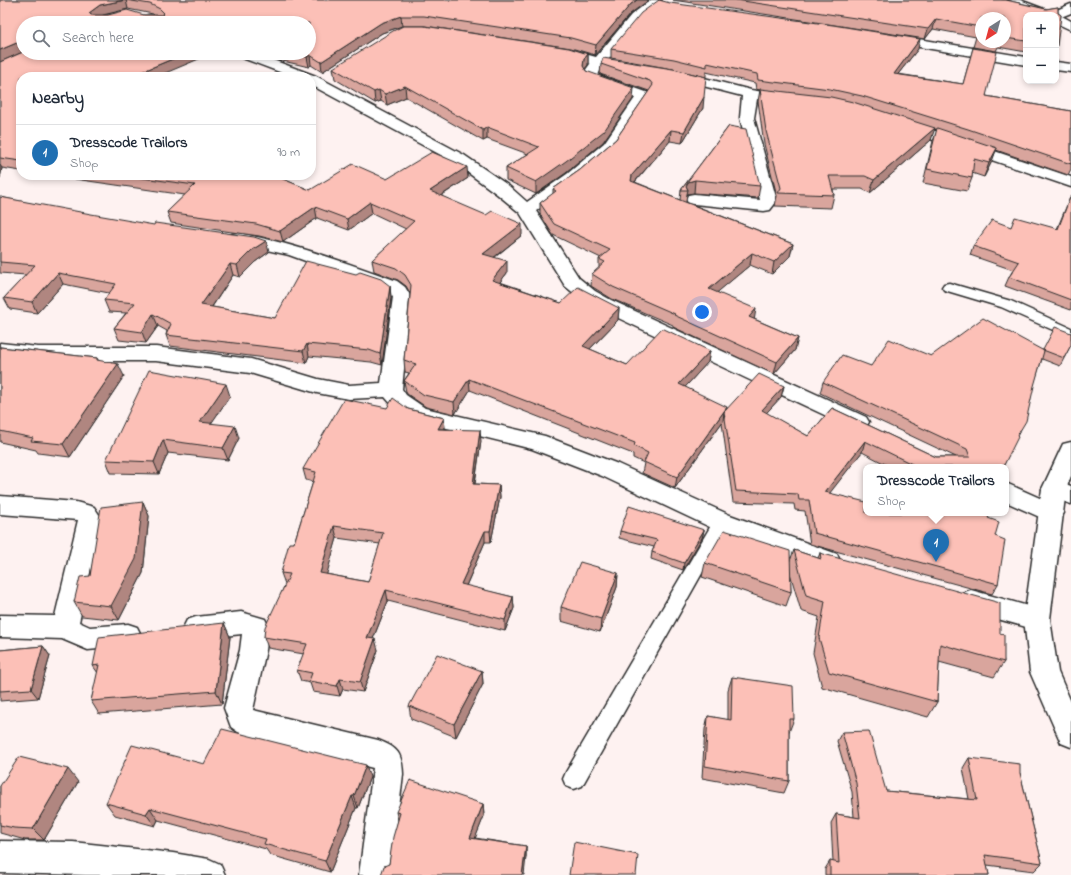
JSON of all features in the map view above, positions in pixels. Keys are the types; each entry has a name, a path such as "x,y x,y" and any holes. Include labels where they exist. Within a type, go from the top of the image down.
{"street":[{"path":"1009,0 1040,12"},
{"path":"527,210 573,177 609,146 644,96 591,77 592,71 635,18 656,1 669,6"},
{"path":"1059,15 1071,8"},
{"path":"1059,19 1071,26"},
{"path":"876,36 1023,60"},
{"path":"545,49 571,53 599,62 642,70"},
{"path":"263,60 298,72"},
{"path":"1059,66 1071,68"},
{"path":"666,73 750,94 801,102"},
{"path":"316,78 458,158 503,190 527,210 572,282 588,295 604,304 875,430"},
{"path":"694,199 764,206 769,201 747,118 750,94"},
{"path":"892,122 959,143 1071,182"},
{"path":"223,236 259,242 308,256 390,285 398,291 402,298 391,390 399,400 418,414 537,442 610,470 722,522 817,559 850,567"},
{"path":"0,350 38,354 156,354 251,366 317,386 349,392 391,390"},
{"path":"1071,450 1059,499 1037,619 1044,672 1071,734"},
{"path":"1009,492 1059,499"},
{"path":"0,505 76,511 86,513 90,519 65,628"},
{"path":"954,596 1037,619"},
{"path":"0,626 65,628 88,639 241,623 256,627 253,650 238,708 241,718 248,723 378,754 388,761 388,774 375,875"},
{"path":"0,857 73,858 173,869 209,875"}],"lane":[{"path":"949,287 1006,304 1071,334"},
{"path":"574,779 722,522"}],"building":[{"path":"0,0 125,0 100,5 89,13 91,15 108,15 127,10 144,15 162,15 164,13 160,9 150,4 126,0 637,0 631,4 596,45 571,38 424,16 401,16 381,23 321,62 316,59 316,16 16,16 16,43 0,50"},
{"path":"659,0 670,3 833,25 920,39 894,74 963,84 973,48 997,52 986,96 1071,111 1071,164 968,129 862,96 830,89 758,80 757,74 707,63 707,67 674,59 611,49 641,13"},
{"path":"736,0 1006,0 1046,9 1058,7 1058,12 1023,12 1023,41 1011,39 1011,12 975,12 975,26 936,19 928,29"},
{"path":"1059,14 1061,15 1059,30"},
{"path":"403,26 424,26 569,48 588,54 584,59 583,66 586,71 634,88 604,131 536,182 506,168 539,147 487,127 483,130 405,86 385,94 379,90 374,92 333,68"},
{"path":"16,55 16,60 170,60 141,72 16,72 16,160 0,158 0,62"},
{"path":"603,58 673,69 706,77 704,97 684,132 671,130 632,175 631,181 793,244 774,262 752,253 709,289 756,309 749,317 798,338 777,362 674,315 675,314 613,287 592,274 605,262 599,259 610,250 554,224 540,203 556,191 553,189 580,170 616,139 653,85 650,81 601,64"},
{"path":"760,89 831,97 853,102 935,128 874,180 865,176 829,176 834,195 778,193 781,188 766,131"},
{"path":"729,126 746,129 760,186 695,180 688,182 686,186 688,190 681,190"},
{"path":"937,128 997,148 989,163 974,159 972,178 927,169"},
{"path":"432,152 467,167 430,191 486,215 492,211 522,224 483,254 507,261 492,280 561,303 578,287 619,308 583,346 627,365 662,328 710,351 679,384 727,407 677,477 644,462 648,453 634,446 635,443 469,379 454,402 424,395 404,381 416,364 404,360 411,285 405,275 396,268 372,260 414,221 370,202 347,219 315,207 280,231 256,224 167,212 195,185 158,180 285,180 310,190 353,164 387,179"},
{"path":"1071,195 1071,300 1009,277 1019,262 973,246 992,220 1011,227 1015,217 1058,229"},
{"path":"0,197 154,225 155,223 254,237 266,241 252,250 237,265 230,264 201,305 275,318 306,261 356,274 360,272 381,279 390,286 380,354 369,350 307,344 303,351 166,335 171,324 153,314 142,332 114,328 135,303 104,300 116,284 58,273 32,302 4,298 35,265 0,262"},
{"path":"983,318 1044,351 1026,421 1017,436 1018,437 1004,464 912,464 865,441 825,492 863,501 863,516 989,516 988,518 999,522 995,536 1005,540 998,584 814,533 809,500 799,500 798,494 736,491 724,412 759,374 784,386 762,410 808,436 832,408 936,457 970,457 967,449 823,382 842,355 871,366 889,339 931,356"},
{"path":"1055,327 1071,333 1071,345 1064,358 1043,350"},
{"path":"0,347 97,358 97,360 118,364 63,444 31,441 33,438 0,431"},
{"path":"149,370 226,384 200,422 235,426 223,448 163,440 154,462 106,460"},
{"path":"393,398 408,409 444,418 438,429 480,430 473,484 499,485 490,531 485,531 461,584 513,597 505,620 386,590 367,638 375,639 360,682 340,679 337,686 309,681 312,673 297,670 307,644 264,637 265,627 290,574 281,573 289,543 294,543 316,472 303,469 344,399 387,408","holes":["334,526 383,533 368,582 320,573"]},
{"path":"143,502 136,559 111,606 74,602 80,577 90,576 101,507"},
{"path":"629,506 704,530 684,563 652,552 657,540 620,531"},
{"path":"724,530 790,551 791,592 705,563"},
{"path":"794,550 821,559 820,553 1000,603 1000,634 1004,635 1004,662 940,644 937,702 829,672 819,638 825,601 806,595"},
{"path":"580,562 618,573 601,619 561,607"},
{"path":"224,623 216,691 91,701 99,665 93,666 99,637"},
{"path":"43,646 31,689 0,691 0,650"},
{"path":"437,654 482,671 454,724 409,706"},
{"path":"732,677 793,686 794,719 789,719 789,781 705,766 708,716 731,720"},
{"path":"222,729 366,765 325,861 264,844 266,839 150,808 146,814 106,803 132,745 204,764"},
{"path":"869,731 886,791 977,800 969,758 1020,764 1020,773 1042,863 985,855 989,875 830,875 830,861 839,863 836,814 860,818 856,783 842,732"},
{"path":"19,757 68,769 33,829 14,828 0,825 0,786"},
{"path":"410,780 483,804 470,838 526,846 522,875 381,875 384,866 389,864 393,837 400,813 396,812"},
{"path":"574,842 638,855 636,875 569,875"}],"place":[{"name":"Dresscode Trailors","path":"936,562"}]}
